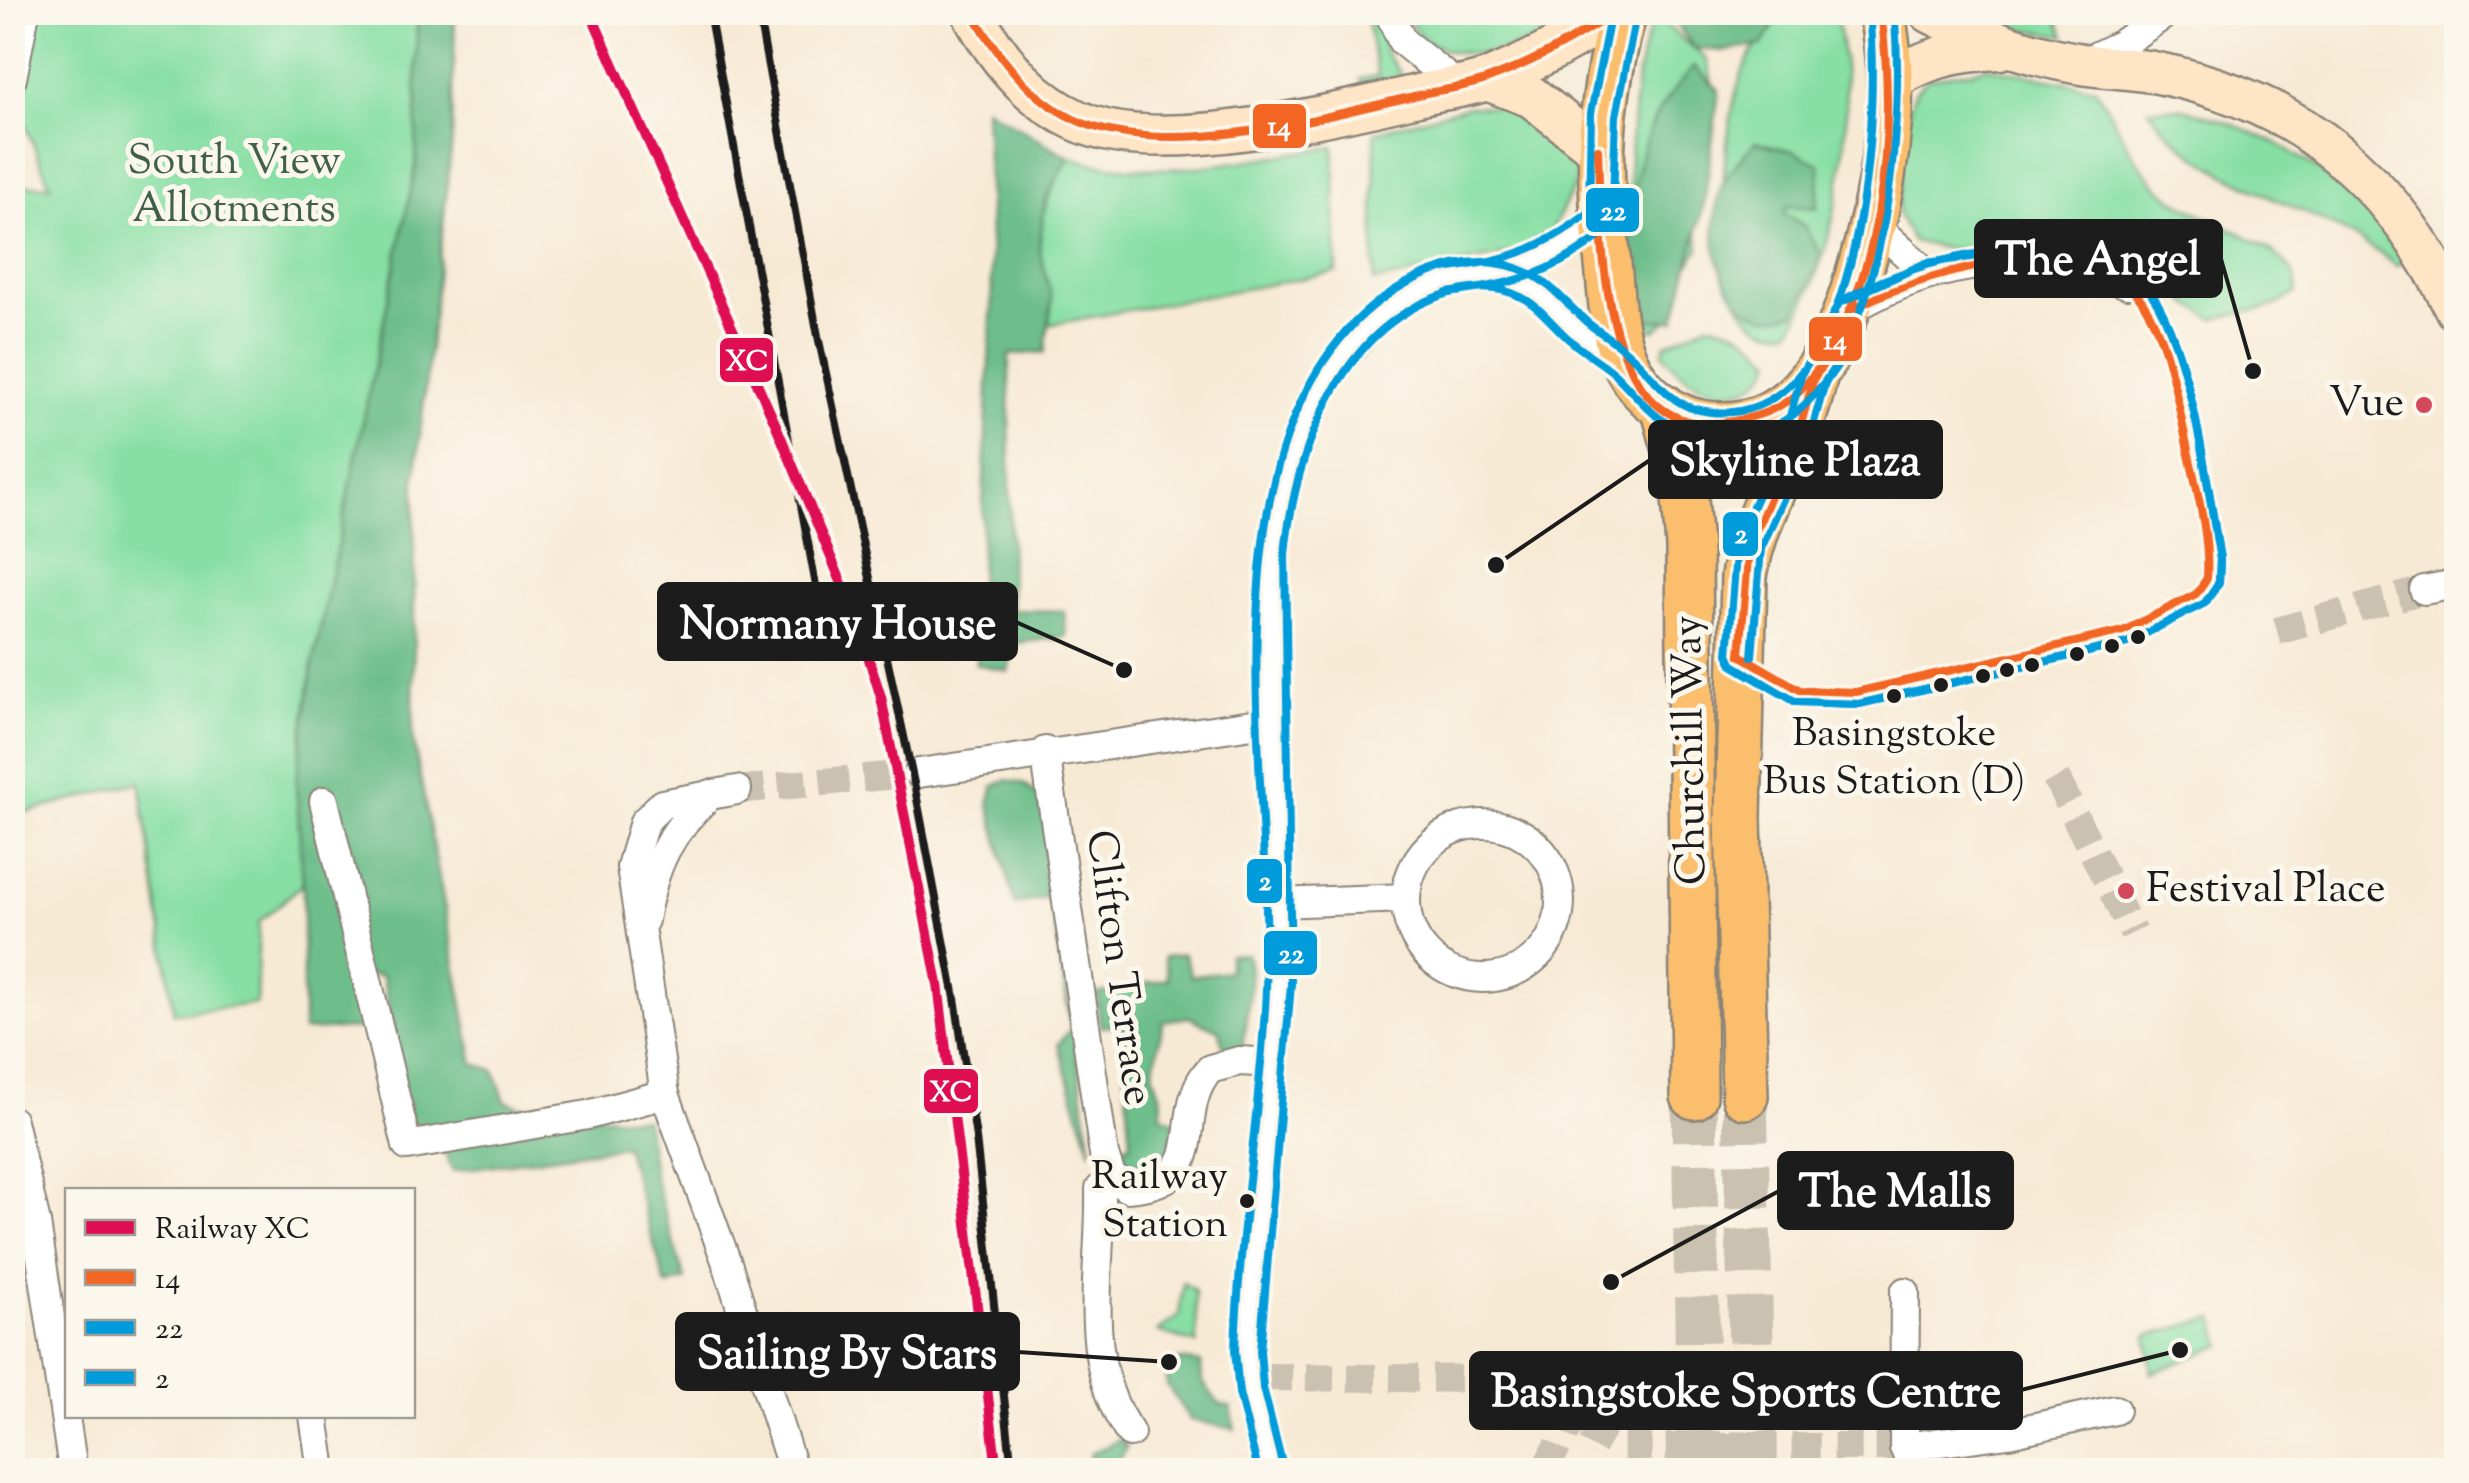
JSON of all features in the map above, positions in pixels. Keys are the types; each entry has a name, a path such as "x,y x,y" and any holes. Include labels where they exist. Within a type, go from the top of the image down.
{"main road":[{"path":"1621,12 1602,99 1598,149 1615,329 1628,369 1664,407 1692,421 1717,426 1760,418 1787,403 1814,378 1849,311 1883,176 1886,83 1881,12"},
{"name":"Churchill Way","path":"1745,1096 1738,837 1744,576 1749,546 1797,438 1814,378"},
{"name":"Churchill Way","path":"1664,407 1683,475 1689,546 1694,1096"}],"street":[{"path":"12,78 25,12"},
{"path":"972,12 1008,67 1036,94 1075,120 1119,133 1169,135 1239,128 1472,83 1558,49 1621,12"},
{"path":"1389,12 1402,42 1472,83 1532,97 1598,149"},
{"path":"1930,12 2009,48 2080,64 2158,73 2277,114 2308,129 2354,165 2394,207 2426,252 2456,310"},
{"path":"2080,64 2120,45 2162,14"},
{"path":"2158,73 2162,14"},
{"path":"1886,83 1913,66 1956,51 2009,48"},
{"path":"1271,1470 1248,1357 1274,1062 1278,903 1270,608 1276,524 1290,461 1315,400 1349,346 1391,306 1437,284 1500,274 1554,255 1602,219"},
{"path":"1872,224 1929,275"},
{"path":"1849,311 1873,296 1929,275 2040,260 2093,270 2127,284"},
{"path":"1500,274 1530,286 1628,369"},
{"path":"2424,590 2456,584"},
{"path":"919,773 1045,751 1273,721"},
{"name":"Clifton Terrace","path":"1045,751 1104,1155 1113,1189"},
{"path":"725,791 680,822 662,856 642,934 668,1103 728,1266 793,1470"},
{"path":"324,801 407,1146 668,1103"},
{"path":"1482,825 1519,833 1540,849 1554,871 1560,896 1557,921 1547,944 1530,962 1508,974 1484,978 1459,975 1437,964 1420,946 1409,923 1406,898 1411,873 1424,851 1444,834 1482,825"},
{"path":"1278,903 1406,898"},
{"path":"1130,1433 1114,1410 1096,1336 1113,1189 1169,1178 1182,1162 1191,1136 1194,1094 1210,1069 1240,1061 1274,1062"},
{"path":"12,1121 36,1223 65,1417"},
{"path":"1905,1292 1909,1459 2115,1410"},
{"path":"65,1418 73,1470"},
{"path":"314,1418 322,1470"}],"green space":[{"path":"1668,12 1782,13 1762,45 1724,51 1694,48"},
{"name":"South View Allotments","path":"39,13 417,13 416,165 313,664 296,783 303,884 259,922 256,1004 174,1013 140,782 13,816 12,185 50,186 22,116"},
{"path":"417,13 455,13 452,141 415,481 413,739 474,1064 494,1070 505,1101 521,1107 572,1101 588,1115 645,1119 654,1177 685,1280 666,1286 625,1146 453,1171 434,1127 411,1124 382,976 353,972 367,1028 303,1031 303,884 296,783 313,664 416,165"},
{"path":"1365,13 1377,13 1386,54 1406,81 1365,96 1360,79 1378,76"},
{"path":"1406,13 1578,13 1560,27 1512,48 1460,53 1437,47 1419,34"},
{"path":"1785,13 1835,13 1846,92 1841,175 1833,216 1808,294 1791,330 1760,326 1739,304 1728,268 1723,224 1724,177 1736,94 1752,53"},
{"path":"1971,13 2055,13 2065,36 2010,27"},
{"path":"1657,17 1707,60 1713,87 1696,212 1699,248 1674,292 1669,319 1655,330 1643,320 1637,307 1629,204 1639,70"},
{"path":"1694,66 1719,90 1704,204 1675,320 1650,321 1639,301 1633,277 1633,191 1656,116"},
{"path":"1989,67 2095,88 2152,180 2177,202 2244,235 2284,262 2295,277 2296,293 2275,306 2214,319 2187,303 2175,285 2110,252 2077,242 1947,249 1912,241 1898,214 1907,116 1915,92 1927,79"},
{"path":"1468,106 1517,107 1571,145 1578,179 1550,234 1519,252 1374,282 1375,132"},
{"path":"985,108 1069,157 1045,201 1039,248 1052,299 1045,352 1009,355 1011,610 1064,611 1066,637 1015,643 1008,671 976,664 992,291"},
{"path":"2182,108 2251,131 2309,163 2359,205 2406,261 2397,266 2334,227 2233,179 2173,137 2148,109"},
{"path":"1755,142 1793,151 1820,165 1817,208 1788,206 1784,213 1804,226 1822,256 1795,312 1770,317 1750,310 1734,295 1716,250 1718,200 1725,179"},
{"path":"1334,147 1337,272 1048,325 1039,235 1048,200 1069,157 1101,165 1167,169"},
{"path":"1708,324 1735,330 1766,353 1773,360 1762,376 1735,391 1719,390 1688,377 1674,366 1663,353 1666,344"},
{"path":"1007,780 1023,783 1040,797 1091,1152 1058,1044 1071,1029 1050,896 1015,905 989,804 994,786"},
{"path":"1184,954 1191,976 1229,971 1229,955 1247,954 1250,991 1242,1052 1225,1055 1220,1031 1189,1017 1163,1021 1153,1074 1162,1100 1161,1115 1175,1121 1174,1130 1161,1161 1138,1173 1140,1164 1124,1163 1123,1145 1131,1144 1121,1025 1100,1027 1097,994 1168,979 1164,957"},
{"path":"1183,1282 1195,1291 1197,1344 1158,1332 1179,1316"},
{"path":"2214,1318 2223,1345 2152,1373 2147,1336"},
{"path":"1180,1360 1201,1363 1202,1381 1219,1404 1231,1407 1235,1429 1190,1420 1167,1385 1166,1371"},
{"path":"1121,1439 1127,1447 1113,1470 1091,1470 1090,1454"}],"tunnel":[{"path":"2277,631 2424,590"},
{"path":"737,790 919,773"},
{"path":"2056,778 2133,933"},
{"path":"1694,1096 1699,1470"},
{"path":"1745,1096 1754,1470"},
{"path":"1264,1377 1504,1379 1621,1447 1904,1447"},
{"path":"1544,1470 1574,1419"}],"railway":[{"path":"709,12 825,634"},
{"path":"758,12 818,336 914,783 955,998 976,1138 1012,1470"}],"rail line":[{"name":"XC","path":"590,12 775,423 855,615 881,697 938,984 997,1470"}],"transit line":[{"name":"14","path":"972,12 1007,64 1053,107 1091,126 1168,137 1295,123 1479,82 1537,58 1616,12"},
{"name":"2","path":"1443,269 1520,252 1554,237 1589,213 1591,113 1611,12"},
{"name":"14","path":"1598,149 1605,274 1614,320 1627,362 1649,396 1679,418 1719,423 1777,407 1806,384 1833,345 1854,301 1869,255 1885,157 1887,107 1881,12"},
{"name":"22","path":"1283,1467 1263,1388 1260,1351 1291,984 1285,554 1290,516 1311,438 1348,367 1374,338 1404,313 1440,296 1471,289 1502,290 1528,301 1572,342 1614,373 1657,417 1678,429 1690,433 1754,434 1805,405 1842,353 1869,286 1886,211 1895,135 1894,12"},
{"name":"2","path":"1258,1470 1239,1393 1235,1350 1266,989 1256,646 1261,558 1276,474 1303,398 1346,332 1383,298 1430,272 1480,262 1505,265 1538,278 1628,353 1667,393 1695,409 1752,408 1795,379 1828,329 1850,265 1864,194 1870,124 1869,13"},
{"name":"22","path":"1447,293 1494,286 1535,274 1573,255 1612,226 1616,116 1636,15"},
{"name":"2","path":"2038,248 1926,263 1839,303 1802,373 1785,434 1737,542 1728,654 1733,665 1796,702 1859,704 2127,643 2205,603 2219,582 2220,559 2193,408 2170,330 2155,298 2126,268 2091,254 2041,248"},
{"name":"22","path":"1734,666 1796,702 1859,704 2127,643 2205,603 2219,582 2220,559 2209,492 2183,367 2170,329 2136,275 2124,266 2080,251 2018,249 1928,265 1843,300"},
{"name":"14","path":"1740,655 1800,690 1856,692 2123,631 2196,594 2207,578 2204,525 2172,378 2152,319 2131,287 2105,269 2071,261 2033,259 1992,264 1911,284 1849,311"},
{"name":"14","path":"1740,655 1749,546 1797,438 1814,378 1829,356"},
{"name":"22","path":"1752,656 1761,549 1808,443 1825,383 1839,363"}],"place":[{"name":"The Angel","path":"2253,371"},
{"name":"Vue","path":"2424,405"},
{"name":"Skyline Plaza","path":"1496,565"},
{"name":"Normany House","path":"1124,670"},
{"name":"Basingstoke Bus Station (D)","path":"1894,696"},
{"name":"Festival Place","path":"2126,891"},
{"name":"Railway Station","path":"1247,1201"},
{"name":"The Malls","path":"1611,1282"},
{"name":"Basingstoke Sports Centre","path":"2180,1350"},
{"name":"Sailing By Stars","path":"1169,1362"}]}
